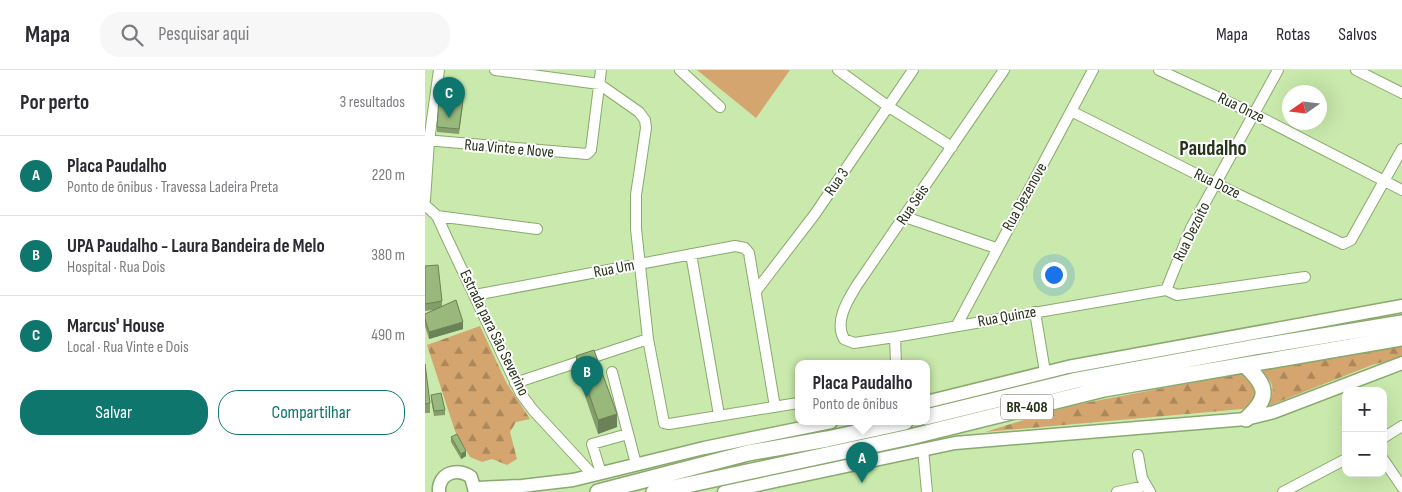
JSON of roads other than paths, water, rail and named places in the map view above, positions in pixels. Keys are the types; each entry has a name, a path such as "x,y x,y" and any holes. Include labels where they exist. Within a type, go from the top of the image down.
{"highway":[{"name":"BR-408","path":"930,416 1077,380 1255,346 1402,323"},
{"name":"BR-408","path":"654,492 910,437 1105,389 1402,338"},
{"path":"1245,365 1261,381 1263,394 1258,408 1246,419"},
{"path":"598,492 748,453 891,425"}],"main road":[{"path":"930,401 1045,372 1402,306"},
{"path":"724,492 753,488 923,449 987,439 1246,419 1274,412 1402,363"},
{"path":"439,492 444,477 455,471 460,471 471,477 475,490 550,483 597,474 703,448 816,425"}],"street":[{"path":"425,200 430,97 439,70"},
{"path":"495,70 599,84 639,112 645,120 646,128 635,212 648,338 662,418 665,424 795,404"},
{"path":"599,84 601,70"},
{"path":"680,70 720,107"},
{"path":"838,70 889,107 952,147"},
{"name":"Rua 3","path":"756,291 815,214 913,70"},
{"name":"Rua Seis","path":"849,342 841,334 845,308 857,285 1004,70"},
{"name":"Rua Dezenove","path":"957,325 996,248 1073,112 1093,70"},
{"name":"Rua Onze","path":"1159,70 1254,114 1402,190"},
{"name":"Rua Dezoito","path":"1166,290 1191,228 1279,70"},
{"path":"1356,70 1402,93"},
{"name":"Rua Vinte e Nove","path":"427,140 582,155 589,154 599,84"},
{"name":"Rua Doze","path":"1073,112 1335,242 1345,244 1351,240 1384,180"},
{"path":"1384,180 1402,148"},
{"name":"Estrada para São Severino","path":"425,205 437,216 515,383 533,410 597,474"},
{"path":"437,216 537,229"},
{"path":"905,217 996,248"},
{"name":"Rua Um","path":"475,295 739,246 749,254 756,291"},
{"path":"691,254 719,416"},
{"name":"Rua Quinze","path":"849,342 895,337 1166,290 1177,295 1305,277"},
{"path":"756,291 775,407"},
{"path":"1035,312 1045,372"},
{"path":"895,337 896,360"},
{"path":"515,383 648,338"},
{"path":"613,372 636,464"},
{"path":"1387,435 1402,426"},
{"path":"597,474 592,444 628,434"},
{"path":"923,449 927,492"},
{"path":"1117,492 1147,489 1138,455"},
{"path":"1283,492 1342,461"},
{"path":"1387,465 1402,487"}],"place":[{"name":"Marcus' House","path":"449,118"},
{"name":"UPA Paudalho - Laura Bandeira de Melo","path":"587,397"},
{"name":"Placa Paudalho","path":"862,483"}],"district":[{"name":"Paudalho","path":"1213,148"}]}
